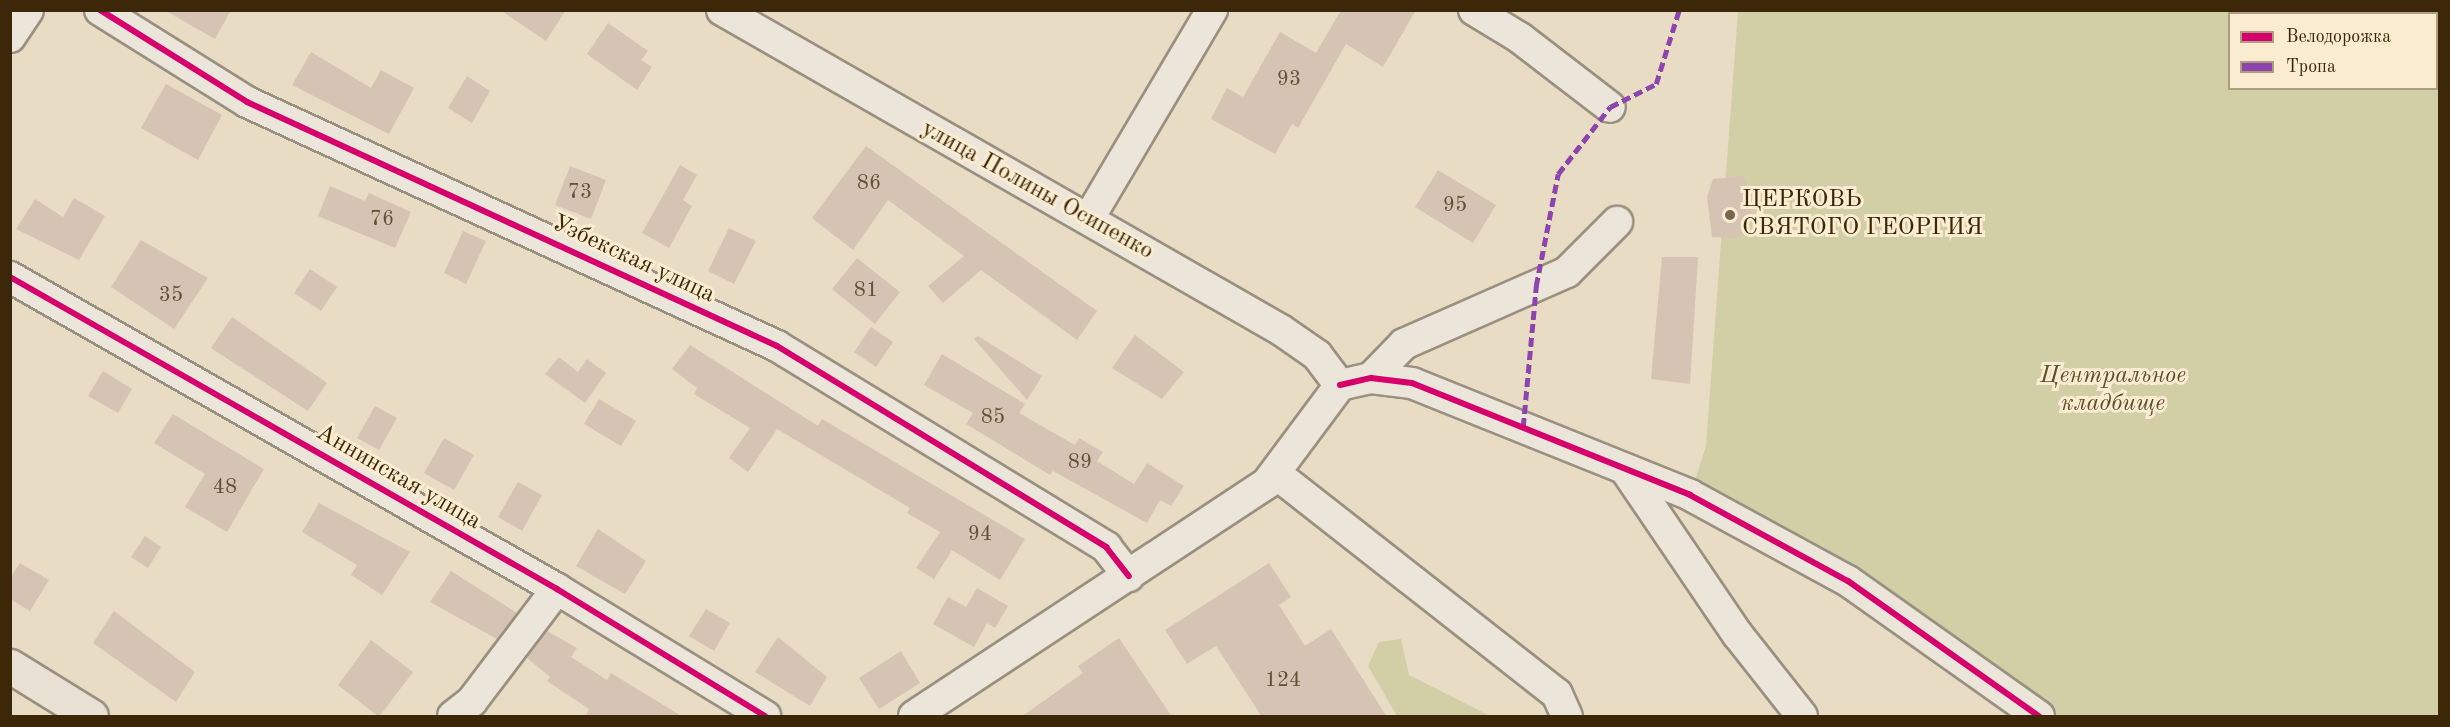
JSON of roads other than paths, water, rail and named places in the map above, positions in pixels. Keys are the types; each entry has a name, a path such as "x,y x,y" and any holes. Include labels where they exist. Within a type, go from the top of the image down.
{"main road":[{"path":"10,666 91,717"}],"street":[{"path":"10,37 28,10"},
{"name":"Узбекская улица","path":"100,10 247,102 777,346 1106,547 1129,576"},
{"name":"улица Полины Осипенко","path":"722,10 1089,218 1281,330 1317,355 1340,385"},
{"path":"1089,218 1212,10"},
{"path":"1474,10 1520,38 1610,107"},
{"path":"1371,378 1404,344 1567,272 1617,222"},
{"name":"Аннинская улица","path":"10,277 557,590 765,717"},
{"path":"914,717 1129,576 1275,473 1340,385 1371,378 1412,383 1690,495 1848,581 2039,717"},
{"path":"1626,469 1738,635 1802,717"},
{"path":"1275,473 1557,694 1567,717"},
{"path":"453,717 472,701 557,590"}],"place":[{"name":"ЦЕРКОВЬ СВЯТОГО ГЕОРГИЯ","path":"1730,215"}],"park label":[{"name":"Центральное кладбище","path":"2113,391"}]}
